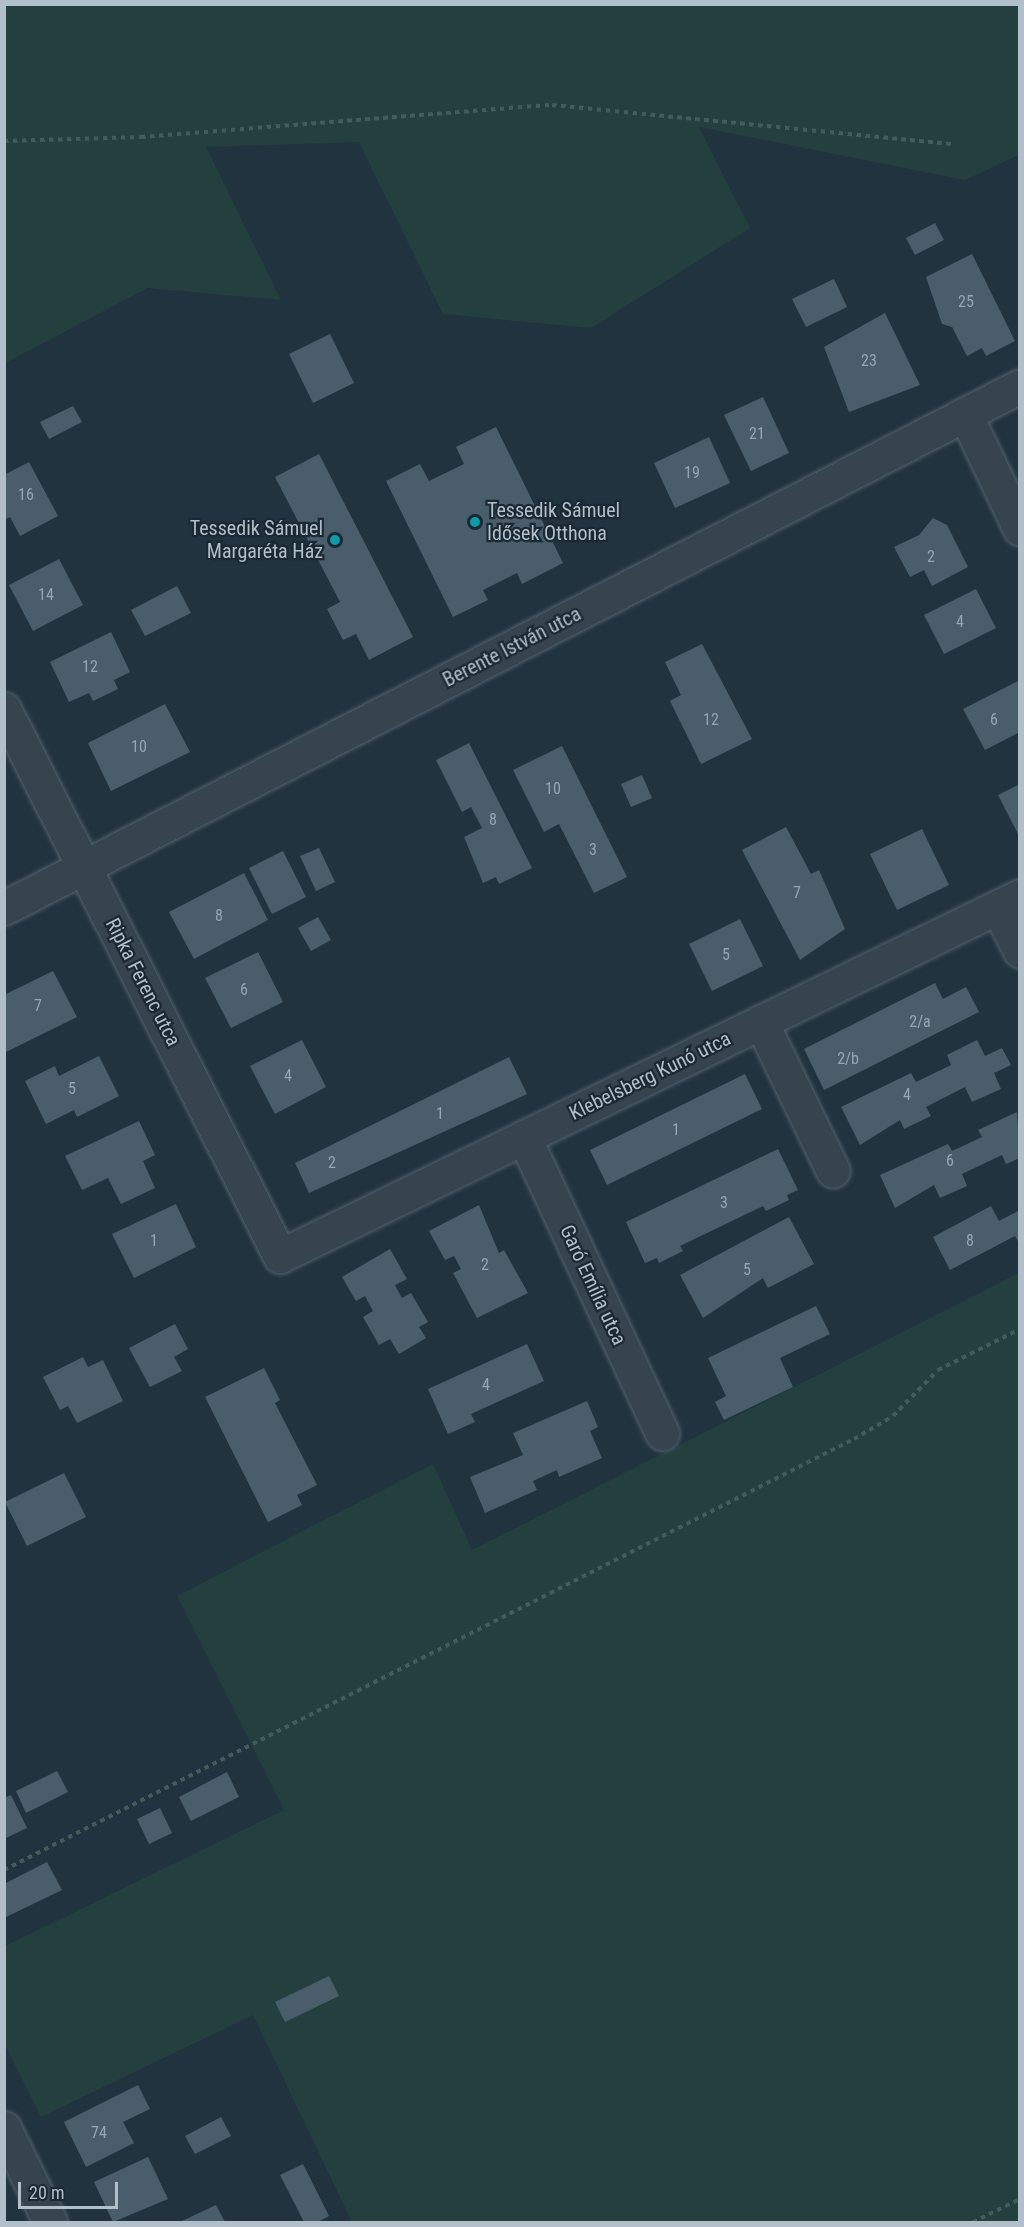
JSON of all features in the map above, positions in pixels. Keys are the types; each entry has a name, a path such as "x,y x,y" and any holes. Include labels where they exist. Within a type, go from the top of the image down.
{"street":[{"name":"Berente István utca","path":"4,908 1020,386"},
{"path":"965,414 1020,529"},
{"name":"Ripka Ferenc utca","path":"4,709 280,1256"},
{"path":"1009,901 1020,951"},
{"name":"Klebelsberg Kunó utca","path":"280,1256 1009,901"},
{"path":"761,1022 833,1171"},
{"name":"Garó Emília utca","path":"524,1137 662,1433"},
{"path":"4,2128 50,2223"}],"path":[{"path":"4,141 141,137 552,105 953,144"},
{"path":"4,1870 854,1439 893,1416 938,1370 1020,1329"},
{"path":"973,2223 1020,2199"}],"green space":[{"path":"5,4 1019,5 1019,155 965,180 699,127 750,228 591,328 443,314 359,142 206,147 281,300 148,288 5,363"},
{"path":"1019,1273 1019,2222 352,2222 253,2015 41,2117 5,2045 5,1946 284,1810 177,1596 433,1464 472,1550"}],"building":[{"path":"935,223 944,240 915,255 906,238"},
{"path":"972,254 1015,341 986,356 982,348 967,356 952,327 942,324 926,277"},
{"path":"834,279 847,307 806,327 792,299"},
{"path":"885,313 920,385 849,412 824,347"},
{"path":"330,334 354,383 313,403 289,354"},
{"path":"763,397 789,453 751,471 724,415"},
{"path":"73,406 82,422 49,439 40,422"},
{"name":"Tessedik Sámuel Idősek Otthona","path":"496,427 563,563 522,584 517,573 483,590 488,600 453,617 386,481 420,464 429,481 464,464 456,447"},
{"path":"709,437 730,483 675,508 654,463"},
{"name":"Tessedik Sámuel Margaréta Ház","path":"319,454 413,637 369,660 356,634 343,640 327,609 340,602 275,477"},
{"path":"29,462 58,516 20,536 10,517 4,520 4,475"},
{"path":"933,518 947,525 968,567 932,586 924,570 910,577 894,547 919,535"},
{"path":"59,559 83,605 33,631 9,585"},
{"path":"177,586 191,613 145,636 131,610"},
{"path":"976,589 996,628 944,654 924,615"},
{"path":"111,632 130,672 114,680 118,689 93,701 89,693 69,702 50,662"},
{"path":"702,644 752,739 701,764 670,701 681,695 665,662"},
{"path":"1020,680 1020,732 985,750 963,709"},
{"path":"165,704 190,752 111,791 88,743"},
{"path":"469,743 532,868 499,884 496,877 483,883 464,837 482,828 471,807 462,812 436,760"},
{"path":"562,746 627,877 594,893 559,824 544,832 513,770"},
{"path":"642,775 652,798 631,807 621,784"},
{"path":"1020,784 1020,838 998,795"},
{"path":"786,827 811,874 819,870 845,929 800,960 742,850"},
{"path":"922,829 949,885 897,910 870,854"},
{"path":"319,848 335,882 316,891 300,856"},
{"path":"283,851 306,897 272,914 249,868"},
{"path":"244,873 268,920 194,959 169,912"},
{"path":"318,917 331,940 311,951 298,928"},
{"path":"740,919 763,966 712,991 689,944"},
{"path":"258,952 283,1002 231,1028 205,978"},
{"path":"53,971 77,1017 4,1053 4,995"},
{"path":"935,983 943,999 966,987 979,1012 824,1090 804,1049"},
{"path":"302,1040 326,1087 275,1114 250,1066"},
{"path":"977,1040 985,1056 1002,1048 1011,1065 994,1073 1001,1089 972,1102 965,1087 926,1107 931,1116 904,1129 900,1120 860,1145 841,1107 911,1073 916,1082 951,1065 947,1055"},
{"path":"99,1056 119,1096 77,1117 74,1110 46,1124 25,1081 55,1066 59,1076"},
{"path":"509,1057 527,1094 309,1193 295,1163"},
{"path":"745,1074 762,1109 607,1185 590,1150"},
{"path":"1017,1112 1020,1158 1006,1164 1002,1155 962,1174 967,1186 940,1198 934,1185 895,1208 880,1175 948,1144 952,1151 982,1137 978,1130"},
{"path":"139,1121 155,1155 143,1161 155,1188 121,1204 108,1178 82,1190 65,1156"},
{"path":"778,1149 798,1190 787,1195 789,1200 766,1211 763,1206 680,1246 683,1251 659,1263 657,1258 645,1263 626,1222"},
{"path":"176,1204 196,1247 134,1278 112,1234"},
{"path":"479,1205 499,1253 504,1250 528,1293 477,1318 453,1273 461,1269 454,1256 445,1260 429,1231"},
{"path":"991,1206 999,1221 1020,1210 1020,1245 1015,1236 950,1270 933,1237"},
{"path":"789,1217 814,1264 768,1288 763,1278 703,1318 680,1275"},
{"path":"390,1249 407,1279 395,1285 402,1298 411,1293 428,1322 419,1327 426,1338 399,1354 390,1339 379,1345 363,1317 373,1311 365,1296 356,1301 342,1277"},
{"path":"816,1306 830,1334 780,1358 793,1387 724,1420 715,1402 726,1396 708,1358"},
{"path":"175,1324 188,1349 174,1357 182,1371 150,1387 129,1348"},
{"path":"527,1344 544,1381 471,1414 475,1422 448,1434 428,1389"},
{"path":"83,1357 88,1367 103,1360 123,1401 77,1423 68,1406 60,1410 43,1377"},
{"path":"264,1368 280,1400 275,1403 317,1485 297,1495 302,1505 268,1522 205,1397"},
{"path":"587,1401 598,1427 590,1431 602,1458 559,1477 557,1470 533,1481 537,1490 485,1513 470,1477 523,1455 513,1433"},
{"path":"64,1473 86,1517 27,1546 5,1502"},
{"path":"57,1771 68,1792 26,1813 16,1791"},
{"path":"227,1772 239,1797 191,1821 179,1797"},
{"path":"11,1795 27,1828 4,1839 4,1798"},
{"path":"160,1808 172,1833 149,1844 137,1819"},
{"path":"47,1862 62,1890 4,1918 4,1884"},
{"path":"329,1976 339,1996 285,2022 275,2002"},
{"path":"138,2085 150,2109 123,2122 134,2143 86,2167 64,2122"},
{"path":"221,2117 231,2136 195,2154 185,2136"},
{"path":"148,2157 168,2199 113,2222 94,2182"},
{"path":"303,2164 329,2216 318,2222 304,2222 280,2175"},
{"path":"216,2205 225,2222 180,2222"}],"place":[{"name":"Tessedik Sámuel Idősek Otthona","path":"475,522"},
{"name":"Tessedik Sámuel Margaréta Ház","path":"335,540"}]}
